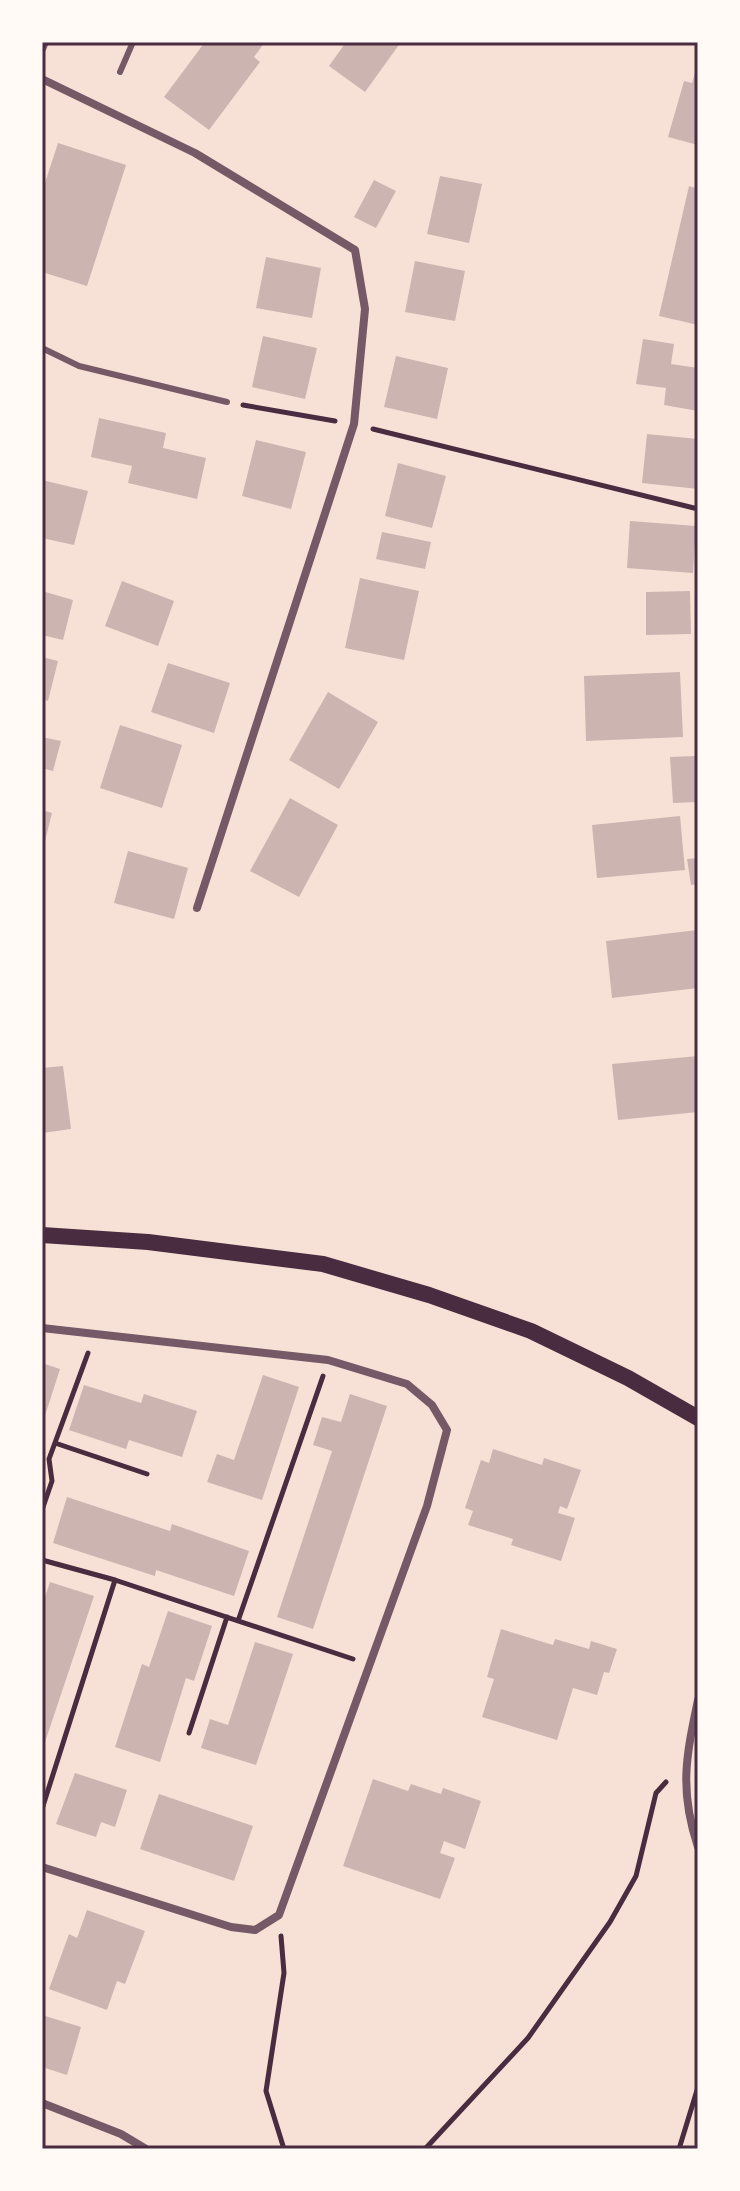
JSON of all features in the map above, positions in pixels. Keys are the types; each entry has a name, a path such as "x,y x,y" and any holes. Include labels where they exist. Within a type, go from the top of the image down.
{"main road":[{"path":"42,1235 148,1242 323,1264 429,1295 531,1331 628,1378 698,1418"}],"street":[{"path":"42,49 45,42"},
{"path":"42,79 195,153 355,250 365,309 354,424 197,908"},
{"path":"42,1328 328,1360 407,1384 432,1405 447,1430 427,1506 279,1915 255,1930 231,1927 42,1867"},
{"path":"698,1700 685,1761 686,1797 698,1847"},
{"path":"42,2103 121,2134 146,2149"}],"lane":[{"path":"120,72 133,42"},
{"path":"42,348 79,366 227,402"}],"path":[{"path":"227,402 354,424 698,509"},
{"path":"42,1510 52,1481 49,1459 96,1333"},
{"path":"238,1621 328,1360"},
{"path":"55,1443 147,1474"},
{"path":"42,1560 115,1580 369,1665"},
{"path":"42,1809 115,1580"},
{"path":"189,1733 227,1617"},
{"path":"425,2149 528,2038 585,1960 636,1876 656,1793 685,1761"},
{"path":"279,1915 284,1973 266,2091 284,2149"},
{"path":"679,2149 698,2087"}],"building":[{"path":"205,42 265,42 254,57 260,62 209,130 164,97"},
{"path":"346,42 401,42 365,92 329,66"},
{"path":"697,66 698,145 668,137 684,81 692,83"},
{"path":"58,143 126,165 87,286 42,272 42,192"},
{"path":"440,176 482,184 469,243 427,234"},
{"path":"374,180 396,191 376,228 354,217"},
{"path":"689,186 698,189 698,325 659,316"},
{"path":"266,257 321,268 312,318 256,308"},
{"path":"415,261 465,271 455,321 405,312"},
{"path":"263,336 317,348 305,399 252,387"},
{"path":"643,339 674,344 671,364 698,368 698,411 664,405 666,388 636,384"},
{"path":"396,356 448,368 437,419 384,407"},
{"path":"99,418 166,433 163,448 206,458 197,499 128,483 132,466 91,457"},
{"path":"647,434 698,439 698,489 642,483"},
{"path":"256,440 306,452 291,509 242,496"},
{"path":"398,463 446,476 432,528 385,516"},
{"path":"42,480 88,491 74,545 42,538"},
{"path":"630,521 696,526 693,573 627,568"},
{"path":"382,532 431,542 425,569 376,559"},
{"path":"360,578 419,591 404,660 345,648"},
{"path":"122,581 174,601 158,646 105,626"},
{"path":"42,591 73,600 63,640 42,635"},
{"path":"690,591 691,634 646,635 646,592"},
{"path":"42,657 58,661 48,701 42,699"},
{"path":"168,663 230,683 214,733 151,712"},
{"path":"680,672 683,737 586,741 584,676"},
{"path":"328,692 378,722 339,789 289,760"},
{"path":"120,725 182,745 162,808 100,788"},
{"path":"42,737 61,741 53,771 42,768"},
{"path":"695,756 697,802 673,803 670,757"},
{"path":"290,798 338,825 299,897 250,871"},
{"path":"42,810 52,813 43,849 42,849"},
{"path":"680,816 685,870 597,878 592,825"},
{"path":"128,851 188,868 174,919 114,903"},
{"path":"698,858 698,884 691,885 687,859"},
{"path":"697,930 698,988 612,998 606,941"},
{"path":"698,1056 698,1112 618,1120 612,1064"},
{"path":"63,1066 71,1129 42,1133 42,1068"},
{"path":"42,1363 60,1369 43,1422 42,1422"},
{"path":"263,1375 299,1387 262,1500 207,1482 217,1454 234,1460"},
{"path":"84,1385 141,1403 144,1394 197,1411 182,1457 129,1440 126,1449 69,1430"},
{"path":"350,1394 387,1406 313,1629 277,1617 332,1451 313,1445 322,1417 341,1422"},
{"path":"493,1449 542,1465 544,1458 581,1470 567,1509 560,1506 558,1513 575,1518 561,1561 511,1545 513,1539 468,1525 473,1511 465,1508 481,1460 489,1463"},
{"path":"67,1497 170,1531 172,1524 249,1551 234,1596 156,1570 155,1576 53,1543"},
{"path":"50,1582 94,1596 43,1748 42,1606"},
{"path":"168,1611 212,1626 194,1681 186,1678 160,1762 115,1747 142,1664 149,1667"},
{"path":"501,1629 553,1645 555,1639 589,1649 591,1641 617,1649 609,1673 604,1672 597,1695 573,1688 557,1740 482,1717 494,1679 487,1677"},
{"path":"255,1642 293,1654 256,1765 201,1748 210,1719 228,1725"},
{"path":"75,1773 127,1790 115,1827 101,1822 96,1837 56,1824"},
{"path":"373,1779 408,1791 411,1784 441,1794 443,1788 481,1801 465,1849 444,1841 440,1853 455,1858 440,1899 343,1866"},
{"path":"159,1794 253,1826 234,1881 140,1849"},
{"path":"87,1910 145,1931 125,1984 117,1981 107,2010 49,1989 69,1934 77,1938"},
{"path":"42,2015 81,2027 67,2075 42,2067"}]}
